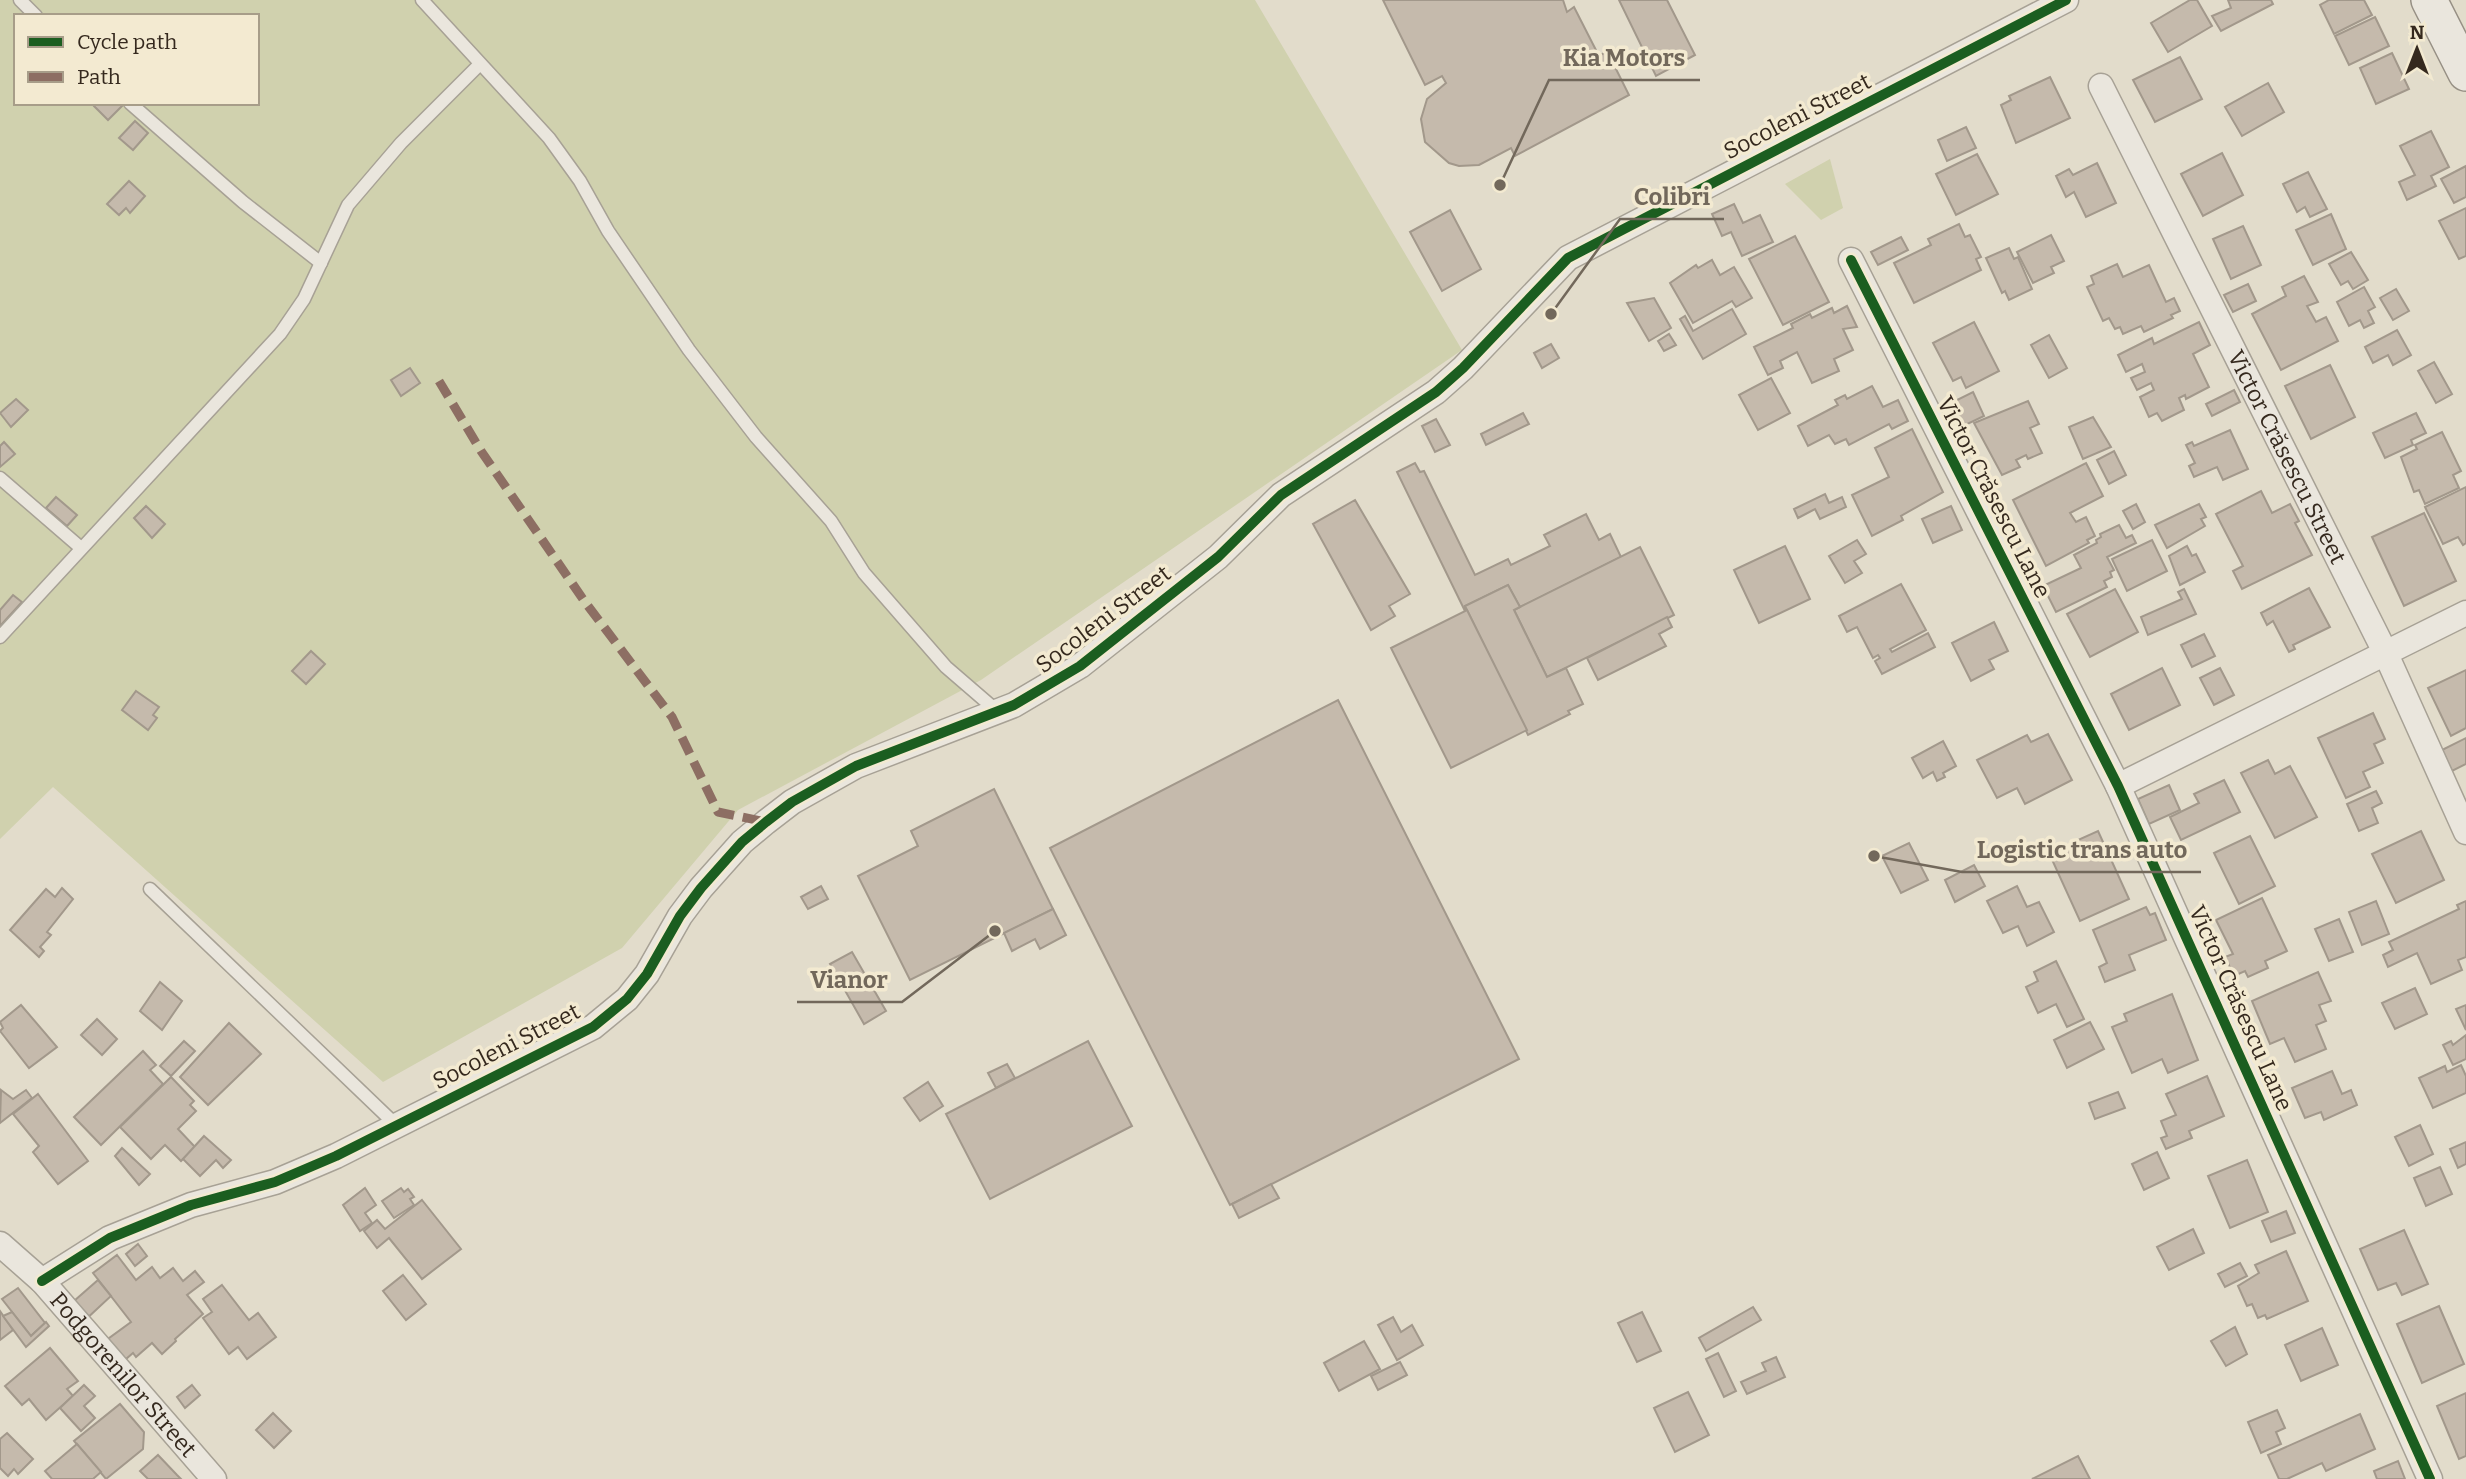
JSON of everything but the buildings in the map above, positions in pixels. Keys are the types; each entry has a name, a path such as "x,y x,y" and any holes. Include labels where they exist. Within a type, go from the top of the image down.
{"main road":[{"path":"2429,0 2466,74"}],"street":[{"name":"Socoleni Street","path":"42,1281 110,1238 191,1205 275,1182 593,1027 627,999 665,947 680,916 742,842 792,802 856,766 1047,688 1080,666 1218,557 1280,495 1436,392 1463,368 1568,258 2066,0"},
{"name":"Victor Crăsescu Street","path":"2101,86 2385,652 2466,832"},
{"name":"Victor Crăsescu Lane","path":"1851,260 2118,786 2430,1479"},
{"path":"2118,786 2466,613"},
{"name":"Podgorenilor Street","path":"0,1244 42,1281 214,1479"}],"lane":[{"path":"20,0 34,14"},
{"path":"422,0 549,138 580,181 608,230 689,350 756,437 831,522 864,573 946,667 997,710"},
{"path":"0,637 280,334 304,299 348,205 401,143 479,65"},
{"path":"132,105 243,202 321,263"},
{"path":"0,478 82,548"},
{"path":"150,889 396,1125"}],"green space":[{"path":"0,0 1255,0 1462,350 981,680 738,810 622,948 383,1082 53,787 0,839"},
{"path":"1830,159 1843,208 1821,220 1785,184"}],"marked path":[{"path":"439,381 481,451 585,602 672,717 718,812 766,822"}],"cycle path":[{"path":"42,1281 110,1238 191,1205 275,1182 336,1156 593,1027 627,999 647,974 680,916 701,888 742,842 766,822 792,802 856,766 1014,705 1080,666 1218,557 1281,495 1436,392 1463,368 1568,258 2066,0"},
{"path":"1851,260 2118,786 2430,1479"}],"place":[{"name":"Kia Motors","path":"1500,185"},
{"name":"Colibri","path":"1551,314"},
{"name":"Logistic trans auto","path":"1874,856"},
{"name":"Vianor","path":"995,931"}]}
